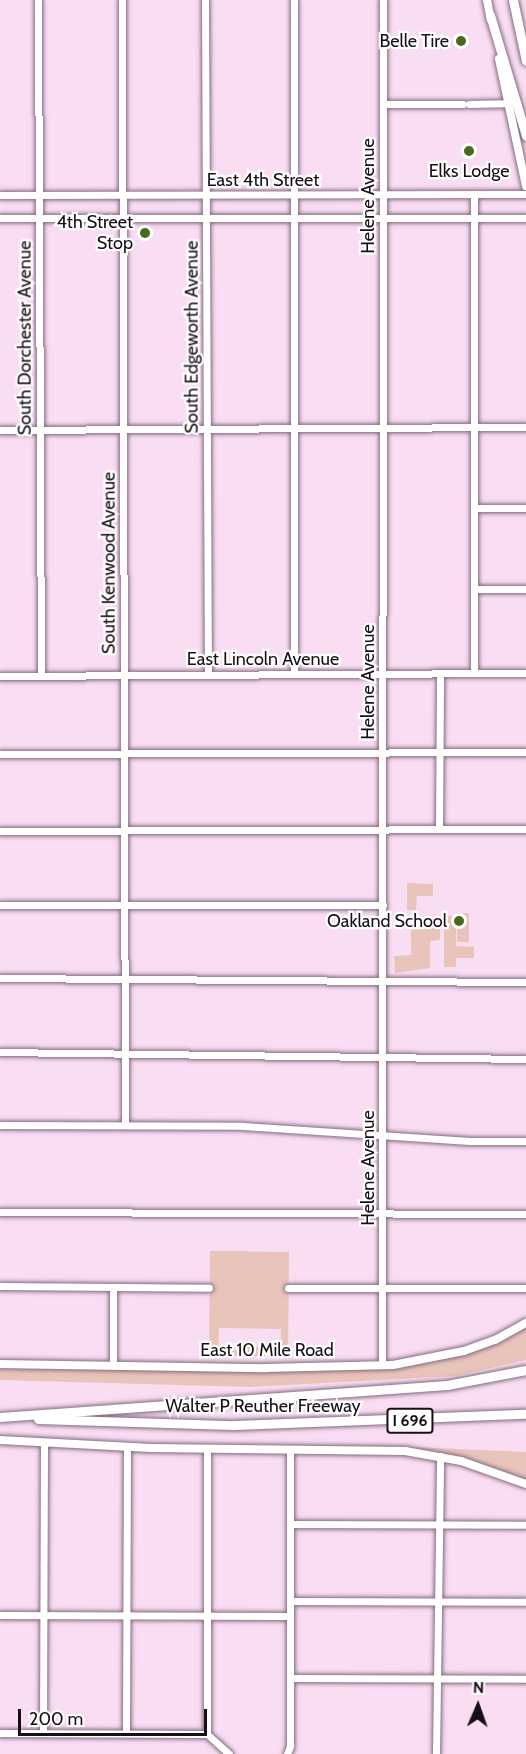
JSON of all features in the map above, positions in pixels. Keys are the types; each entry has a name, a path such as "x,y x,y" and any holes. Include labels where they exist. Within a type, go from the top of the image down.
{"highway":[{"path":"513,0 526,61"},
{"path":"490,15 526,136"},
{"path":"0,1418 447,1385 524,1370"},
{"name":"Walter P Reuther Freeway","path":"0,1418 233,1425 526,1414"}],"main road":[{"path":"487,0 526,186"},
{"name":"East 10 Mile Road","path":"0,1364 265,1368 382,1365 464,1351 495,1340 526,1323"},
{"path":"0,1440 127,1447 390,1450 440,1456 526,1484"}],"street":[{"name":"South Dorchester Avenue","path":"38,0 41,676"},
{"name":"South Kenwood Avenue","path":"122,0 125,1125"},
{"name":"South Edgeworth Avenue","path":"205,0 208,675"},
{"path":"294,0 294,674"},
{"name":"Helene Avenue","path":"382,1365 383,0"},
{"path":"383,104 508,103"},
{"path":"474,194 474,673"},
{"name":"East 4th Street","path":"0,195 526,194"},
{"name":"East 4th Street","path":"0,218 526,218"},
{"path":"0,430 526,427"},
{"path":"474,508 526,508"},
{"path":"474,590 526,589"},
{"name":"East Lincoln Avenue","path":"0,676 526,673"},
{"path":"440,674 440,829"},
{"path":"0,754 526,752"},
{"path":"0,831 526,829"},
{"path":"0,905 383,905"},
{"path":"0,978 526,982"},
{"path":"0,1052 526,1059"},
{"path":"0,1125 243,1126 383,1136 526,1141"},
{"path":"0,1212 526,1214"},
{"path":"0,1286 209,1288"},
{"path":"113,1287 113,1365"},
{"path":"288,1288 526,1288"},
{"path":"43,1733 44,1442"},
{"path":"126,1733 127,1447"},
{"path":"207,1449 207,1734"},
{"path":"287,1754 290,1678 290,1450"},
{"path":"436,1754 440,1456"},
{"path":"290,1524 526,1525"},
{"path":"290,1601 526,1602"},
{"path":"0,1615 290,1616"},
{"path":"290,1678 526,1679"},
{"path":"0,1733 207,1734 229,1754"}],"shaded area":[{"path":"407,883 433,884 433,896 417,896 416,910 407,910"},
{"path":"457,913 469,913 469,942 457,942"},
{"path":"444,916 456,916 456,946 474,947 474,958 456,958 456,967 444,967"},
{"path":"411,926 440,926 440,940 430,941 430,968 395,973 394,956 411,955"},
{"path":"210,1251 289,1252 288,1356 280,1356 281,1329 219,1328 218,1357 209,1357"},
{"path":"526,1327 526,1360 455,1376 251,1387 0,1380 0,1369 264,1372 398,1369 473,1352"},
{"path":"223,1347 275,1347 275,1356 223,1356"},
{"path":"410,1447 526,1452 526,1480 470,1459"}],"place":[{"name":"Belle Tire","path":"461,41"},
{"name":"Elks Lodge","path":"469,151"},
{"name":"4th Street Stop","path":"145,233"},
{"name":"Oakland School","path":"459,921"}]}
